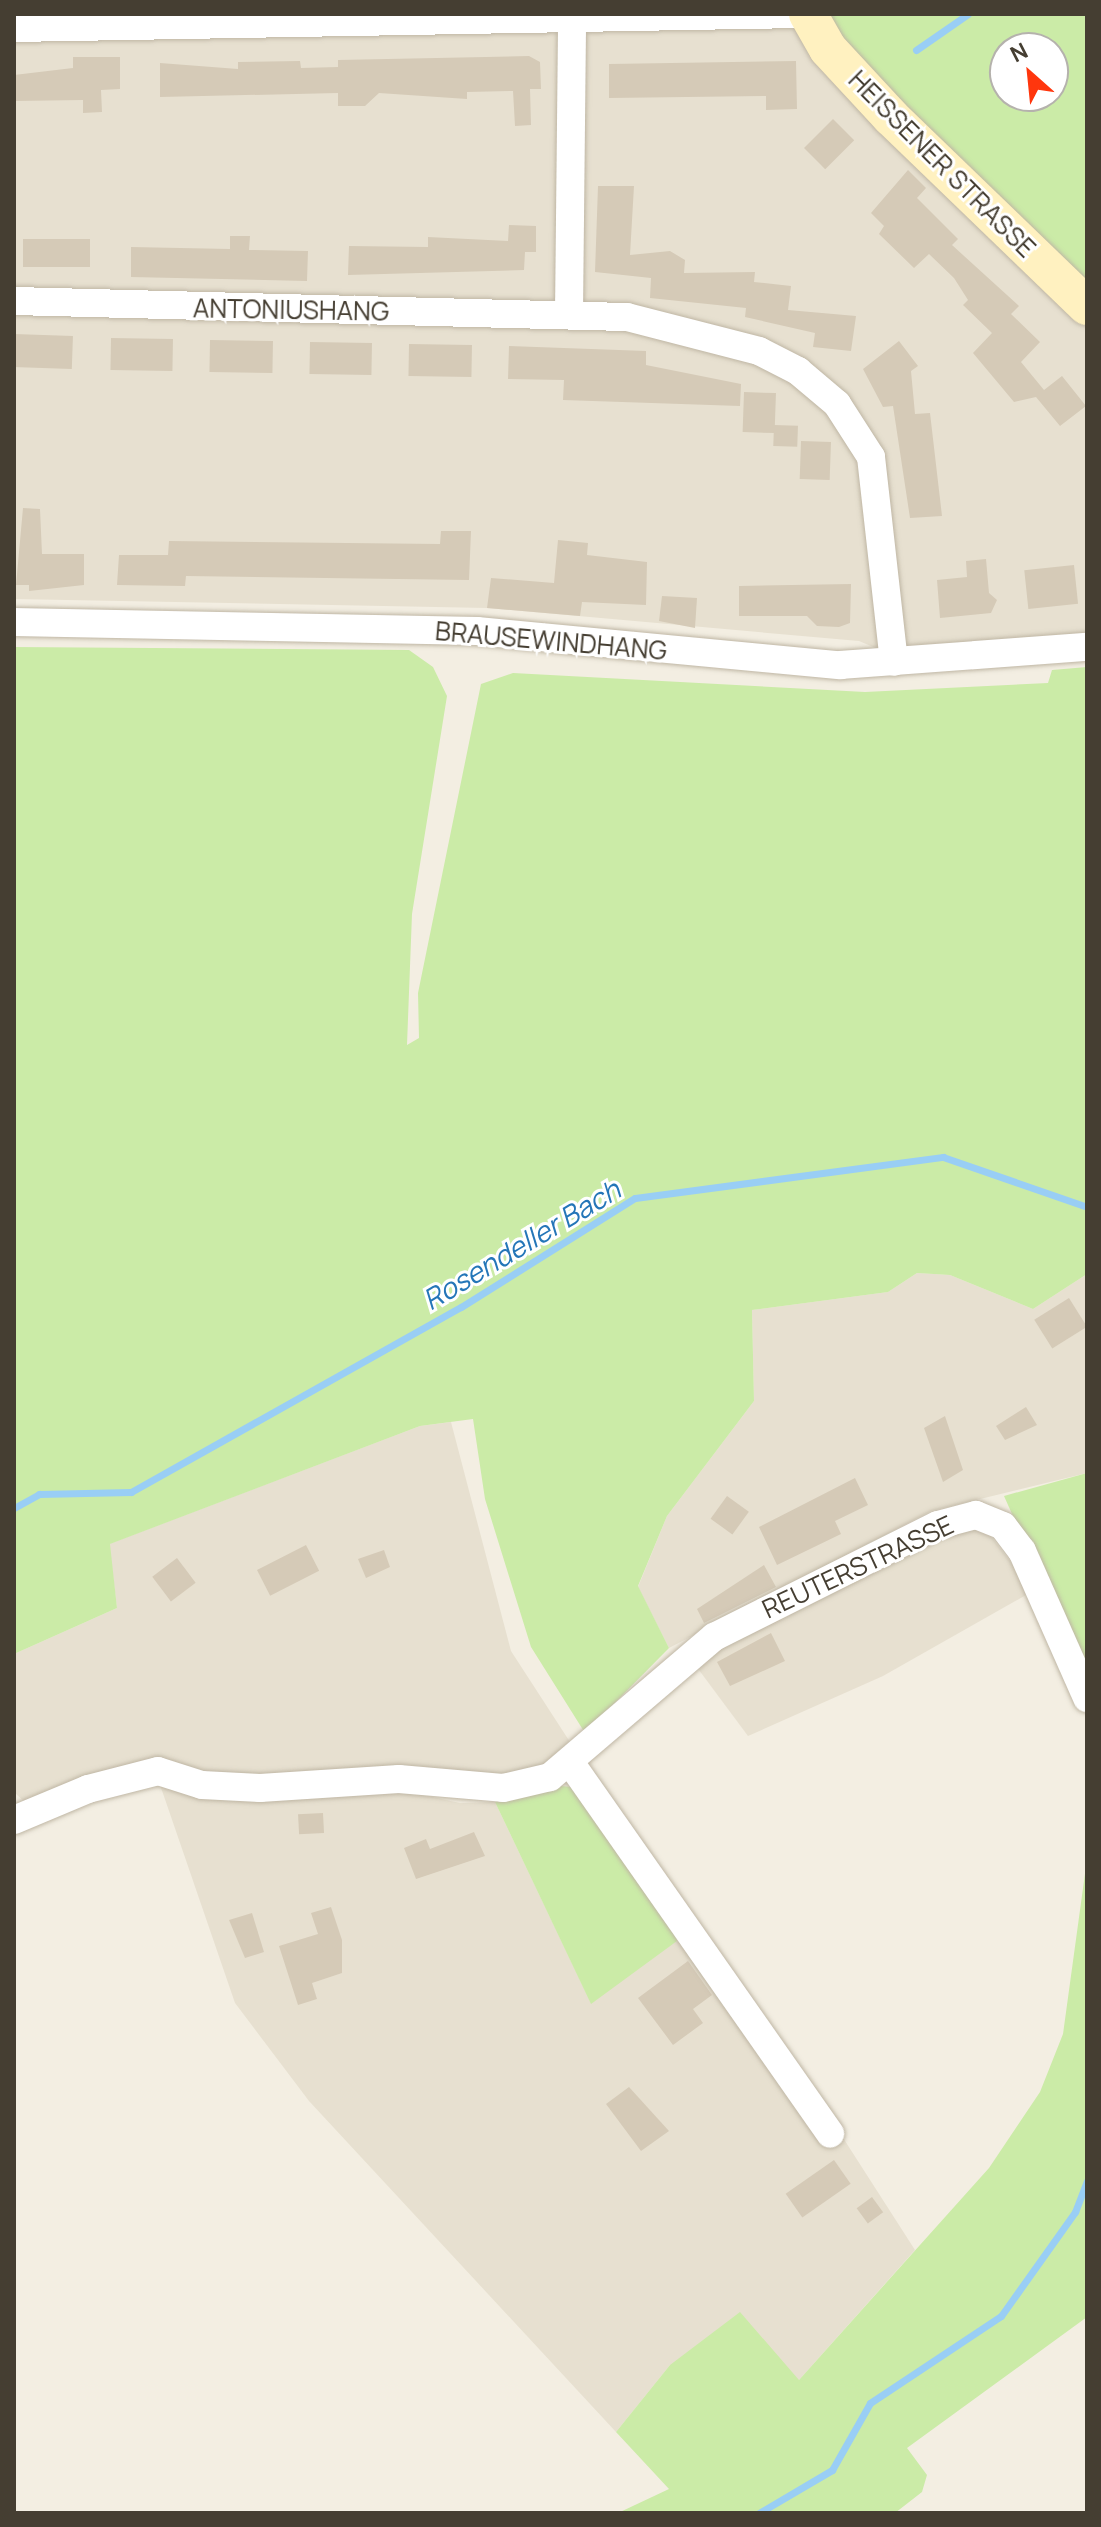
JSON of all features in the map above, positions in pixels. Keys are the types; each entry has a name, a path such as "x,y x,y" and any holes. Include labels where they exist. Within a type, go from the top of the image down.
{"street":[{"path":"14,28 572,22 806,14"},
{"name":"HEISSENER STRASSE","path":"806,14 828,49 891,117 1087,306"},
{"path":"569,314 572,22"},
{"name":"ANTONIUSHANG","path":"14,301 569,314 661,323 730,341 798,371 837,404 859,430 878,489 894,662"},
{"name":"BRAUSEWINDHANG","path":"14,622 477,631 784,662 894,662 1087,647"},
{"name":"REUTERSTRASSE","path":"14,1820 88,1789 158,1771 202,1785 260,1788 399,1779 488,1789 572,1765 671,1667 714,1637 938,1525 976,1515 1003,1526 1022,1551 1087,1698"},
{"path":"572,1765 830,2134"}],"shaded area":[{"path":"14,14 806,14 1087,309 1087,644 897,657 859,641 487,608 14,599"},
{"path":"917,1273 950,1275 1033,1309 1087,1274 1087,1473 931,1511 669,1648 638,1587 667,1516 754,1401 752,1310 888,1292"},
{"path":"451,1422 511,1651 570,1742 545,1774 320,1780 171,1770 27,1804 14,1792 14,1654 117,1608 109,1544 420,1426"},
{"path":"960,1528 986,1530 1033,1591 883,1676 748,1736 693,1662"},
{"path":"157,1776 392,1788 460,1803 495,1802 591,2003 673,1923 838,2130 915,2250 799,2380 670,2365 616,2432 309,2101 235,2003"}],"green space":[{"path":"810,14 1087,14 1087,303"},
{"path":"14,647 409,650 433,667 447,696 412,914 407,1045 419,1038 418,993 481,684 513,673 865,692 1048,683 1052,670 1087,667 1087,1274 1033,1309 950,1275 917,1273 888,1292 752,1310 754,1401 667,1516 638,1586 669,1648 585,1733 531,1647 485,1499 473,1419 420,1426 110,1544 117,1608 14,1654"},
{"path":"1087,1473 1087,1682 1004,1496"},
{"path":"561,1786 572,1787 673,1923 677,1941 591,2004 495,1802"},
{"path":"1087,1859 1087,2317 907,2448 927,2475 922,2492 895,2513 618,2513 669,2489 616,2432 670,2365 740,2312 799,2380 989,2168 1040,2092 1063,2034"}],"building":[{"path":"529,56 540,62 541,89 530,89 531,125 515,126 513,91 467,92 467,99 379,93 365,106 338,106 338,93 160,97 160,63 238,69 238,62 300,61 301,68 338,67 338,60"},
{"path":"73,57 120,57 120,89 101,90 102,112 83,113 83,100 14,101 14,75 73,68"},
{"path":"796,61 797,109 766,110 766,96 609,98 609,64"},
{"path":"833,119 854,140 825,169 804,148"},
{"path":"908,170 926,188 917,198 958,239 952,245 1019,306 1011,314 1040,342 1021,362 1044,390 1062,376 1086,406 1060,426 1036,397 1014,402 973,353 992,333 963,305 968,300 954,278 929,254 914,268 879,234 884,226 871,213"},
{"path":"598,186 634,186 630,255 670,251 685,260 684,273 755,272 754,282 791,286 788,310 856,316 851,351 813,347 815,333 745,317 746,308 650,298 651,278 595,272"},
{"path":"509,225 536,226 536,252 525,252 524,270 348,275 349,246 428,247 428,237 508,241"},
{"path":"230,236 250,236 249,250 308,251 307,281 131,277 131,247 230,249"},
{"path":"23,239 90,239 90,267 23,267"},
{"path":"14,334 73,336 72,369 14,367"},
{"path":"111,338 173,339 172,371 110,370"},
{"path":"210,340 273,341 272,373 209,372"},
{"path":"899,341 918,366 911,371 915,414 930,413 942,516 910,518 893,406 883,407 863,369"},
{"path":"310,342 372,343 371,375 309,374"},
{"path":"409,344 472,345 471,377 408,376"},
{"path":"509,346 646,351 646,365 741,384 740,406 563,400 564,380 508,379"},
{"path":"744,392 776,393 775,433 743,432"},
{"path":"774,425 798,426 797,447 773,446"},
{"path":"801,441 831,442 830,480 800,479"},
{"path":"23,508 40,509 42,554 84,554 84,585 29,591 29,585 16,585"},
{"path":"441,531 471,531 469,580 186,576 185,586 117,585 119,555 168,555 169,541 440,544"},
{"path":"558,540 588,543 587,555 647,562 646,605 582,602 580,616 487,608 491,578 554,583"},
{"path":"986,559 989,593 997,600 991,613 940,618 937,580 967,577 966,561"},
{"path":"1074,565 1078,604 1028,609 1024,570"},
{"path":"851,584 850,623 839,627 817,626 807,616 739,616 739,586"},
{"path":"662,596 697,598 695,628 659,621"},
{"path":"1069,1298 1087,1327 1052,1349 1034,1320"},
{"path":"1026,1407 1037,1425 1005,1440 996,1426"},
{"path":"945,1416 963,1470 943,1482 924,1428"},
{"path":"855,1478 868,1505 835,1521 841,1534 777,1565 759,1527"},
{"path":"727,1496 749,1512 732,1535 711,1519"},
{"path":"306,1545 319,1571 270,1596 257,1570"},
{"path":"384,1550 390,1567 366,1578 358,1559"},
{"path":"177,1558 196,1583 171,1601 152,1577"},
{"path":"764,1565 776,1587 704,1623 697,1609"},
{"path":"771,1633 785,1661 730,1686 717,1662"},
{"path":"323,1813 324,1833 299,1834 298,1814"},
{"path":"474,1832 485,1856 416,1879 404,1848 426,1839 430,1849"},
{"path":"331,1907 342,1940 342,1973 312,1983 317,1999 298,2005 279,1946 318,1934 311,1913"},
{"path":"252,1913 264,1952 245,1958 229,1920"},
{"path":"688,1961 712,1995 693,2009 703,2023 673,2045 638,1998"},
{"path":"629,2087 669,2131 641,2151 606,2104"},
{"path":"834,2160 851,2184 802,2218 786,2194"},
{"path":"872,2197 883,2212 868,2224 857,2208"}],"waterway":[{"path":"916,50 968,14"},
{"name":"Rosendeller Bach","path":"14,1508 39,1494 131,1492 461,1307 635,1198 943,1157 1087,1207"},
{"path":"759,2513 832,2470 870,2403 1001,2316 1075,2212 1087,2181"}]}
